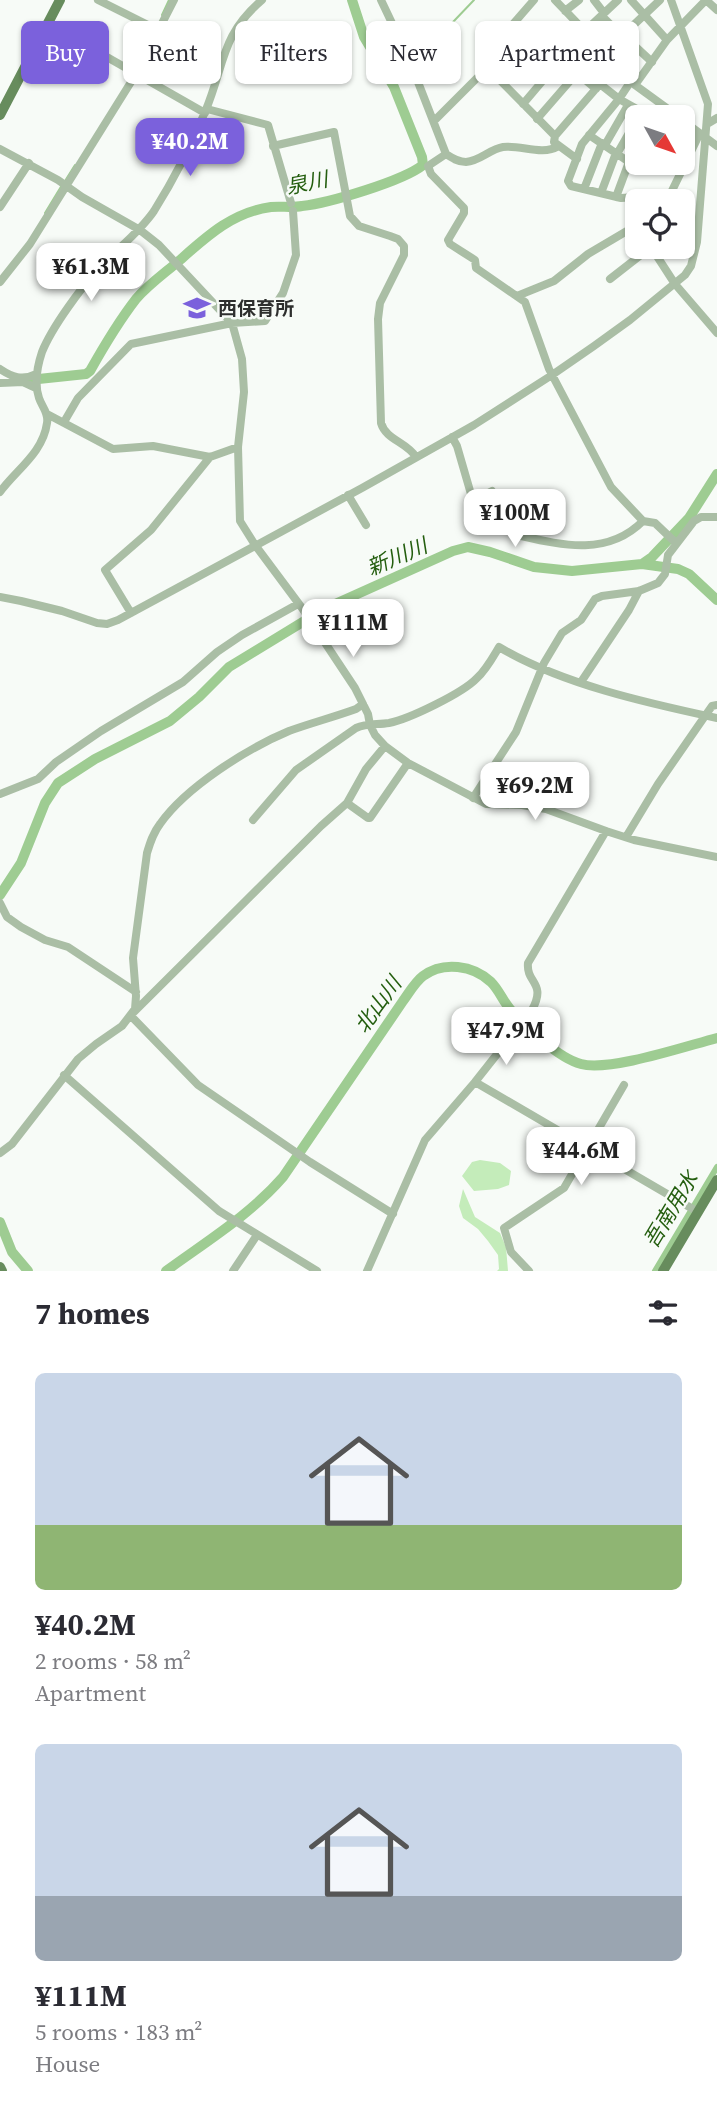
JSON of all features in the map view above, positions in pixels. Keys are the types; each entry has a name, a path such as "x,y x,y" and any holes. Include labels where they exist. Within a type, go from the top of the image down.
{"main road":[{"path":"50,21 60,0"},
{"path":"0,115 21,76"},
{"path":"663,1271 694,1210 715,1187"}],"street":[{"path":"98,0 140,21"},
{"path":"161,21 174,0"},
{"path":"36,380 48,339 99,269 140,230 174,177 206,111 234,30 262,0"},
{"path":"381,0 410,60 446,154 453,160 466,162 504,147 541,150 559,146"},
{"path":"516,21 534,0"},
{"path":"555,0 574,21"},
{"path":"565,11 579,0"},
{"path":"594,0 609,21"},
{"path":"596,21 618,0"},
{"path":"631,0 667,40"},
{"path":"636,21 660,0"},
{"path":"670,0 708,104 707,124 695,148"},
{"path":"639,76 667,40 706,0 717,10"},
{"path":"639,50 652,62"},
{"path":"537,118 577,73 628,105"},
{"path":"434,121 475,80"},
{"path":"0,282 30,244 63,183 126,84"},
{"path":"64,422 78,398 131,344 232,323 265,321 284,293 296,255 292,207 268,125 206,111 156,84"},
{"path":"503,84 555,136"},
{"path":"523,104 540,84"},
{"path":"625,198 571,186 568,181 582,144 632,84"},
{"path":"634,84 662,104"},
{"path":"577,159 554,142 555,136 598,86"},
{"path":"584,189 604,144 625,110"},
{"path":"707,124 717,118"},
{"path":"695,129 717,146"},
{"path":"273,146 334,132 350,216 359,226 398,239 404,246 404,255 380,303 378,319 381,423 387,434 408,447 416,457"},
{"path":"589,135 625,159"},
{"path":"0,597 107,624 452,437 552,375 630,320 675,284 691,266 697,242 703,135"},
{"path":"601,193 616,153 625,139"},
{"path":"0,149 29,163 140,230 159,245 232,323 242,359 244,392 237,447 240,521 316,630 363,704 375,735 385,746 408,763 486,804 522,805 555,811 626,837 717,857"},
{"path":"446,154 428,166 431,174 464,208 464,213 448,240 450,244 475,260 476,268 525,302 552,375 605,479 643,521 654,523 675,542"},
{"path":"0,207 29,163"},
{"path":"616,197 625,173"},
{"path":"517,296 554,281 588,254 625,232"},
{"path":"610,279 636,259"},
{"path":"659,259 675,284 717,333"},
{"path":"0,369 13,377 32,376 36,380 47,414 43,437 32,456 0,492"},
{"path":"0,383 36,380"},
{"path":"47,414 113,449 153,446 210,457"},
{"path":"452,437 473,501 492,491 517,535 585,547 611,542 628,534 643,521"},
{"path":"131,613 104,570 151,530 210,457 237,447"},
{"path":"348,495 366,525"},
{"path":"473,798 516,732 542,669 562,634 581,620 595,599 639,590 658,583 665,574 665,563 675,542 694,521 701,517 717,517"},
{"path":"581,682 629,610 639,590"},
{"path":"0,794 38,779 56,762 101,731 183,682 217,652 242,635 300,606"},
{"path":"253,820 296,770 356,728 388,723 409,716 471,684 480,676 499,647 542,669 581,682 717,718"},
{"path":"132,1014 136,992 133,958 147,853 160,824 220,768 289,731 356,709 363,704"},
{"path":"626,837 658,784 712,706 717,705"},
{"path":"0,1153 12,1144 64,1075 88,1050 122,1026 347,803 366,769 385,746"},
{"path":"347,803 370,818 408,763"},
{"path":"367,1271 425,1140 475,1082 538,1000 539,992 527,969 528,963 606,831"},
{"path":"0,903 5,913 21,927 45,940 68,947 136,992"},
{"path":"132,1014 198,1085 290,1149 393,1214"},
{"path":"64,1075 219,1211 317,1271"},
{"path":"475,1082 694,1210"},
{"path":"529,1271 511,1252 504,1228 562,1190 624,1085"},
{"path":"233,1271 257,1235"}],"green space":[{"path":"480,1160 500,1163 511,1171 509,1185 474,1191 462,1176 472,1162"},
{"path":"463,1189 475,1217 500,1233 506,1247 508,1271 497,1271 498,1255 478,1229 463,1218 459,1206"}],"waterway":[{"path":"162,15 169,0"},
{"name":"泉川","path":"29,380 86,374 90,371 141,294 221,226 257,210 302,206 347,196 399,178 423,165 394,87 364,37 352,0"},
{"path":"454,21 474,0"},
{"path":"65,181 75,165"},
{"path":"45,213 62,185"},
{"name":"新川川","path":"0,895 21,863 45,803 58,783 95,759 170,721 229,667 324,609 453,551 468,547 534,567 572,571 642,564 689,518 717,474"},
{"path":"642,564 678,569 689,574 717,600"},
{"name":"北山川","path":"166,1271 242,1216 283,1177 412,988 420,978 431,971 458,967 484,976 533,1033 562,1055 581,1064 594,1066 628,1061 717,1038"},
{"name":"吾南用水","path":"655,1271 717,1167"},
{"name":"北山川","path":"0,1222 12,1252 28,1271"}],"place":[{"name":"西保育所","path":"197,308"}]}
